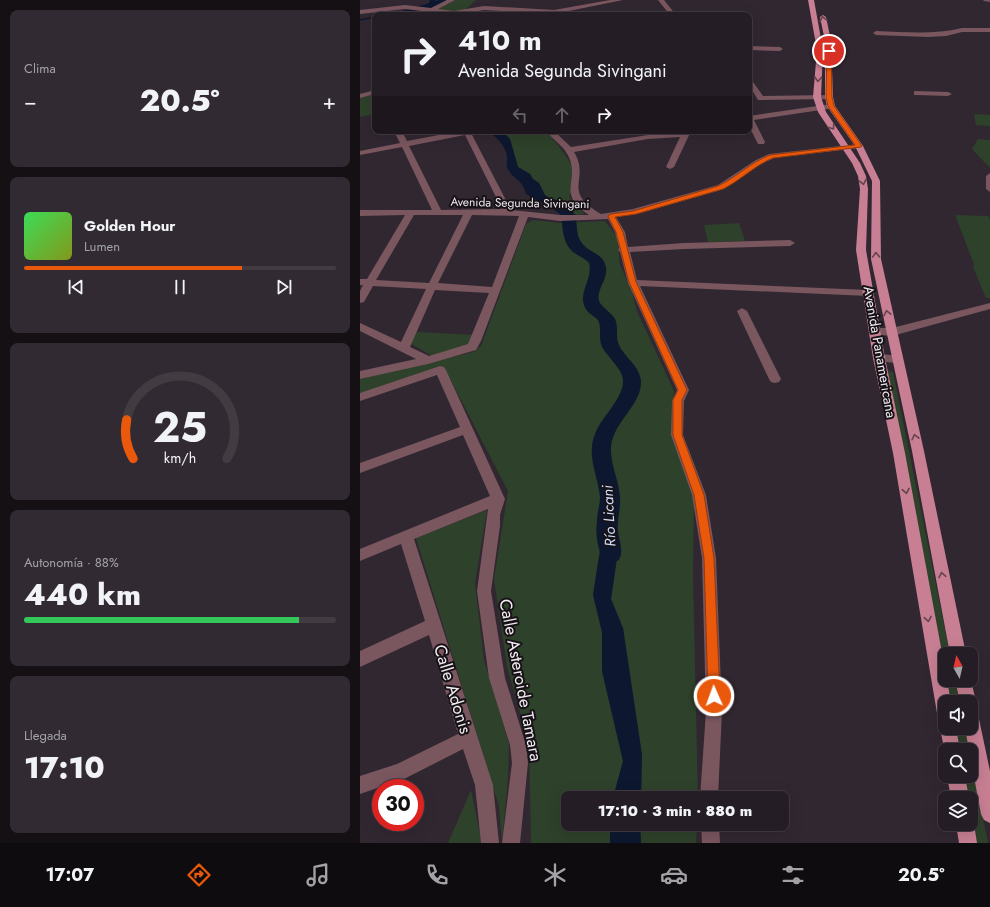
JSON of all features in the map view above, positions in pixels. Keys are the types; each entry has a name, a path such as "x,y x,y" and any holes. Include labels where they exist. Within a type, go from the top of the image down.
{"main road":[{"name":"Avenida Panamericana","path":"811,0 820,50 818,97 820,106 822,112 846,147 862,176 864,189 861,250 874,331 899,453 942,695"},
{"name":"Avenida Panamericana","path":"821,7 828,41 829,97 831,106 859,146 876,181 876,259 918,451 957,647"},
{"path":"974,735 990,814"},
{"path":"965,831 968,843"}],"street":[{"path":"408,7 410,0"},
{"path":"431,10 452,0"},
{"path":"459,12 489,8 554,12 620,0"},
{"path":"661,0 668,12"},
{"path":"360,13 382,8 408,7 446,12"},
{"path":"582,7 585,12"},
{"path":"464,12 470,10"},
{"path":"876,33 928,35 946,34 962,30 990,30"},
{"path":"752,48 780,49"},
{"path":"752,84 761,98 829,97"},
{"path":"360,96 372,93"},
{"path":"917,93 948,94"},
{"path":"752,117 820,106 831,106"},
{"path":"752,124 761,142"},
{"path":"400,134 406,144 438,214"},
{"path":"360,153 406,144 444,134"},
{"path":"468,134 508,212"},
{"path":"553,134 569,150 573,157 576,170 573,190 581,205 606,216 620,232 623,250 633,282 682,390 678,400 677,435 699,495 709,558 714,711 709,791"},
{"path":"569,150 648,136 660,137 676,134"},
{"path":"670,167 685,134"},
{"name":"Avenida Segunda Sivingani","path":"360,213 438,214 508,212 560,218 606,216 634,212 721,187 732,182 760,161 772,156 859,146"},
{"path":"990,176 990,189"},
{"path":"404,348 432,286 469,212"},
{"path":"360,300 365,282 411,213"},
{"path":"360,375 428,360 472,347 476,341 525,213"},
{"path":"623,250 684,246 790,243"},
{"path":"365,282 496,290"},
{"path":"633,282 868,293"},
{"path":"874,331 892,332 990,306"},
{"path":"742,311 775,379"},
{"path":"360,327 428,360"},
{"path":"879,358 897,359"},
{"path":"360,397 440,370 498,500 360,555"},
{"path":"360,468 467,429"},
{"name":"Calle Asteroide Tamara","path":"498,500 493,515 493,526 484,591 497,678 518,745 520,763 512,843"},
{"name":"Calle Adonis","path":"406,536 468,738 484,785 490,843"},
{"path":"360,659 433,625"},
{"path":"360,785 400,772 468,738"},
{"path":"710,831 711,843"}],"green space":[{"path":"447,0 476,0 464,11 457,12 430,9"},
{"path":"372,95 372,115 360,117 360,98"},
{"path":"974,114 990,115 990,126 976,125"},
{"path":"504,134 549,134 570,162 574,173 573,185 569,197 585,214 576,215 545,195 539,183 533,179 530,174 518,167 510,139"},
{"path":"978,139 990,140 990,168 972,149"},
{"path":"955,215 988,216 990,220 990,298 986,298 973,267 974,264"},
{"path":"533,220 560,223 605,221 617,237 620,265 632,292 637,311 674,391 673,437 694,501 693,576 698,791 641,791 642,755 623,628 611,599 617,558 603,531 593,595 602,632 602,671 623,761 615,791 561,791 561,831 610,831 610,843 531,843 529,743 507,667 494,579 508,491 444,367 360,394 360,379 473,352 481,346 526,224"},
{"path":"739,223 745,241 708,242 704,225"},
{"path":"416,332 476,335 470,344 432,356 410,343"},
{"path":"888,371 893,372 949,647 940,647"},
{"path":"487,510 475,583 484,660 509,743 508,778 502,843 499,806 416,538"},
{"path":"948,687 957,687 958,695 950,695"},
{"path":"957,735 966,735 968,743 959,743"},
{"path":"966,783 976,783 977,791 968,791"},
{"path":"471,790 482,843 448,843"},
{"path":"978,794 988,843 977,843 975,831 978,831"},
{"path":"640,831 697,831 696,843 641,843"}],"water":[{"path":"439,0 447,0 431,8 428,12 400,12"},
{"path":"491,134 505,134 510,139 518,167 530,174 533,179 539,183 545,195 576,215 565,216 526,194 520,182 510,173 507,167 506,152 497,139"},
{"name":"Río Licani","path":"613,523 617,558 611,599 623,628 642,755 641,791 615,791 623,761 602,671 602,632 593,595 603,531"},
{"path":"610,831 640,831 641,843 610,843"}],"waterway":[{"name":"Río Licani","path":"433,0 431,2 437,3"},
{"path":"360,20 372,18"},
{"name":"Río Licani","path":"553,203 568,213 570,232 575,245 593,258 597,263 598,274 592,289 591,300 594,308 606,318 608,322 609,342 627,369 632,381 629,396 608,426 604,434 601,449 610,496 607,535 611,553"}],"route":[{"path":"714,696 709,558 699,495 677,435 678,400 682,390 633,282 623,250 620,232 611,216 634,212 721,187 732,182 760,161 772,156 859,146 831,106 829,97 829,51"}]}
